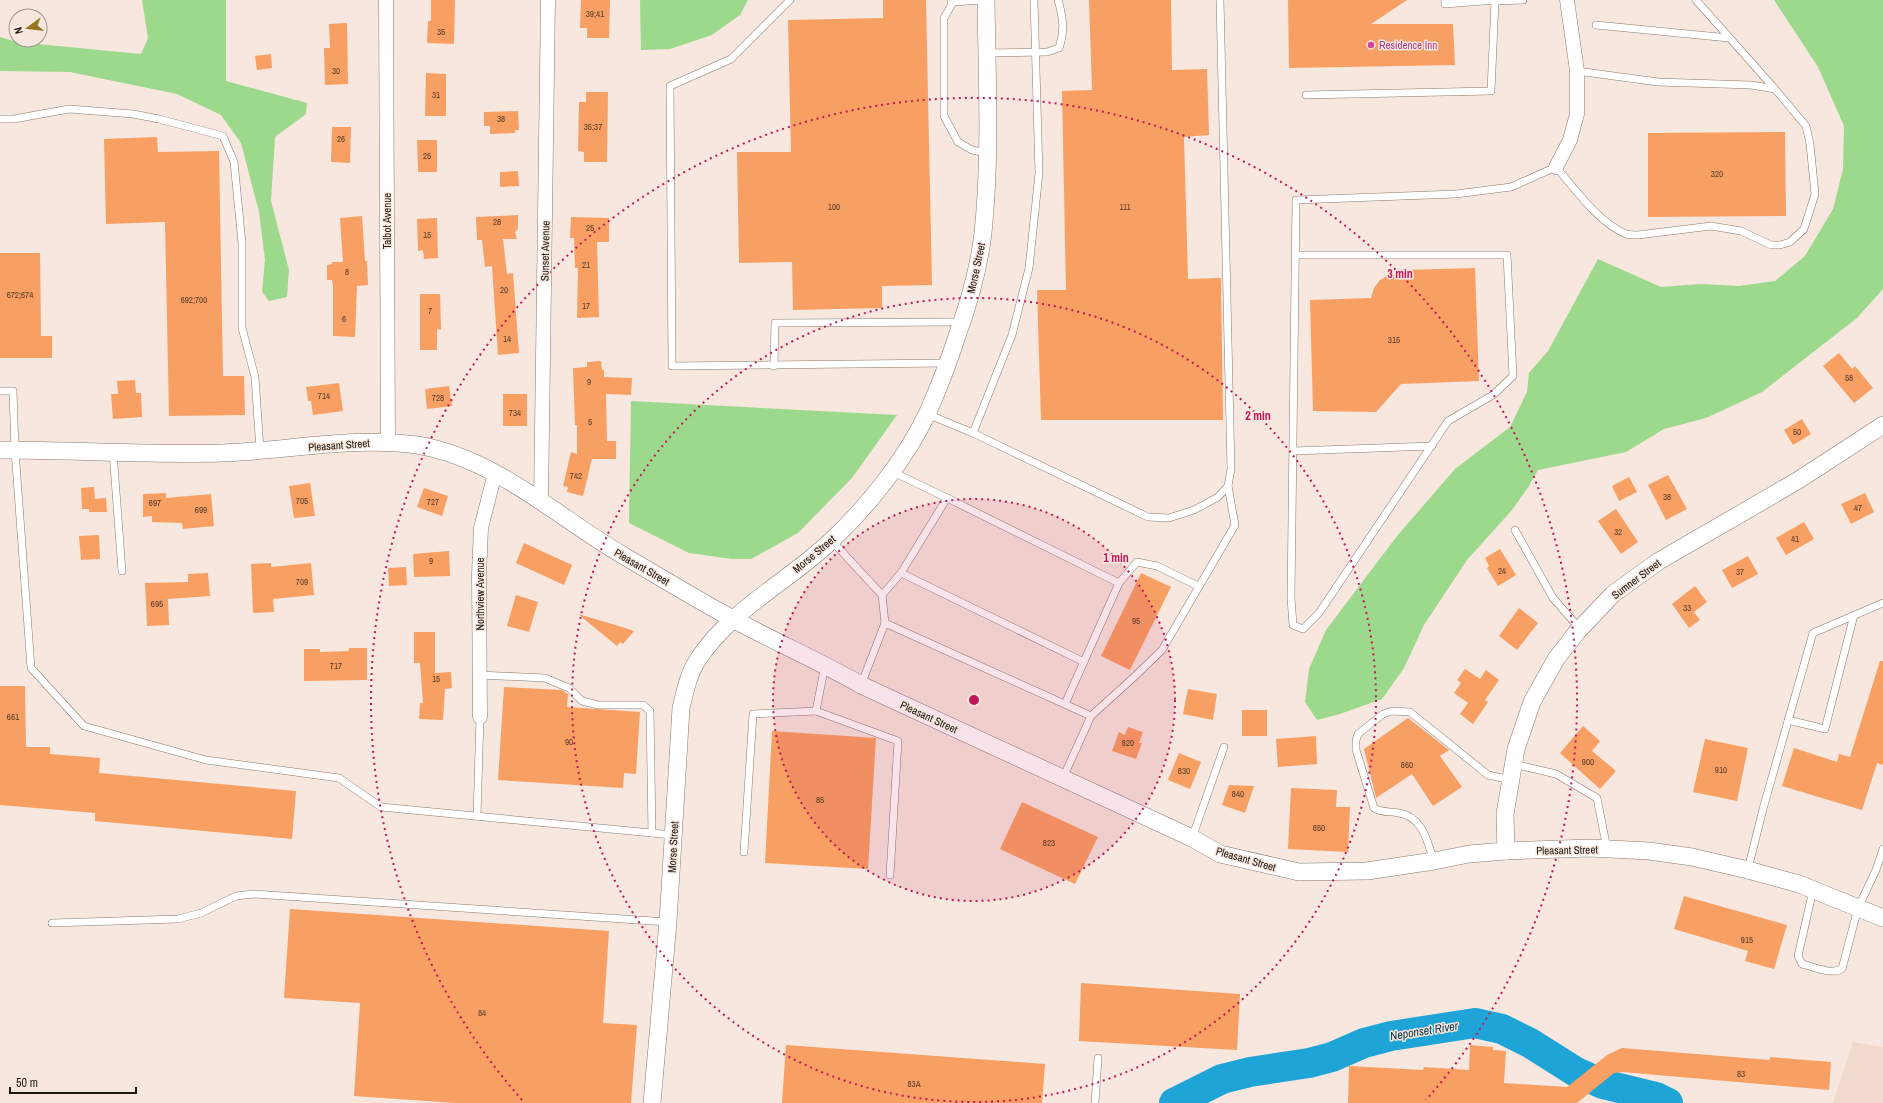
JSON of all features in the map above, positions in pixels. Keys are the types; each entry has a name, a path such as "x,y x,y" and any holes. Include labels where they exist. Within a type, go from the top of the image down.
{"street":[{"name":"Talbot Avenue","path":"386,0 388,442"},
{"name":"Sunset Avenue","path":"541,501 548,0"},
{"name":"Morse Street","path":"652,1103 668,922 681,708 689,679 696,662 709,644 734,619 832,541 852,521 891,471 909,445 927,414 948,363 962,322 972,289 983,235 988,153 986,0"},
{"path":"1556,167 1570,140 1577,114 1577,71 1567,0"},
{"name":"Sumner Street","path":"1506,851 1505,814 1516,749 1532,702 1556,659 1580,629 1613,594 1658,561 1797,481 1883,425"},
{"name":"Pleasant Street","path":"8,450 141,454 260,451 388,442 418,446 446,453 495,473 541,501 604,545 734,619 825,665 860,685 1192,838 1220,854 1299,872 1367,871 1469,854 1506,851 1607,849 1649,851 1692,857 1799,884 1883,918"},
{"name":"Northview Avenue","path":"480,717 479,574 481,528 495,473"}],"lane":[{"path":"790,0 732,59 670,86 672,366 948,363"},
{"path":"982,0 952,1 944,18 944,116 958,142 972,150 988,153"},
{"path":"973,433 1012,335 1029,268 1039,173 1034,0"},
{"path":"986,53 1048,52 1059,48 1063,37 1063,16 1058,0"},
{"path":"1063,779 1090,716 1162,650 1235,525 1228,486 1231,468 1220,0"},
{"path":"1445,0 1445,4 1495,0 1523,0"},
{"path":"1306,95 1491,91 1495,0"},
{"path":"1296,255 1507,256 1513,376 1493,395 1448,421 1320,612 1303,629 1293,625 1291,598 1296,200 1472,192 1511,187 1556,167 1586,201 1606,220 1627,234 1638,235 1711,226 1741,231 1771,245 1790,242 1804,229 1815,194 1810,144 1806,126 1696,0"},
{"path":"1596,25 1729,38"},
{"path":"1577,71 1658,82 1751,85 1775,89"},
{"path":"0,119 14,119 77,109 140,115 223,136 234,162 242,243 242,328 254,377 260,451"},
{"path":"774,366 775,323 962,322"},
{"path":"0,391 13,392 8,450 31,668 84,726 206,760 340,778 381,807 673,835"},
{"path":"927,414 973,433 1148,517 1169,518 1194,510 1218,497 1228,486"},
{"path":"1293,450 1432,446"},
{"path":"113,452 122,571"},
{"path":"891,471 1119,583"},
{"path":"882,595 901,572 947,498"},
{"path":"1514,530 1553,598 1580,629"},
{"path":"832,541 882,595 884,623 860,685"},
{"path":"1065,704 1119,583 1137,562 1158,566 1198,586"},
{"path":"901,572 1084,662"},
{"path":"1748,870 1763,809 1813,633 1883,603"},
{"path":"1788,720 1825,728 1854,615"},
{"path":"884,623 1090,716"},
{"path":"816,711 825,665"},
{"path":"480,675 544,678 569,688 582,701 598,705 643,705 650,711 652,833"},
{"path":"744,852 753,714 816,711 898,741 890,876"},
{"path":"1434,861 1423,829 1417,821 1407,815 1380,812 1374,808 1356,750 1356,740 1358,734 1383,714 1392,711 1410,712 1488,775 1512,772 1556,774 1597,798 1607,849"},
{"path":"477,816 480,717"},
{"path":"1192,838 1224,747"},
{"path":"1813,890 1798,956 1802,964 1832,972 1842,969 1858,908 1876,870 1883,849"},
{"path":"52,923 178,919 201,913 236,896 253,894 668,922"},
{"path":"1094,1103 1098,1058"}],"shaded area":[{"path":"1853,1042 1883,1047 1883,1103 1833,1103"}],"green space":[{"path":"142,0 226,0 226,81 307,103 306,114 275,137 271,201 289,270 287,297 269,301 262,292 265,260 259,212 241,143 221,115 177,94 70,72 0,71 0,37 8,39 8,48 48,48 48,45 141,54 148,38"},
{"path":"640,0 748,0 740,15 712,35 670,49 641,50"},
{"path":"1774,0 1883,0 1883,289 1857,318 1762,392 1706,418 1664,429 1626,452 1538,470 1512,510 1467,560 1424,625 1404,668 1382,699 1340,714 1317,720 1305,702 1309,669 1326,630 1397,536 1455,469 1510,427 1527,392 1529,373 1548,351 1598,259 1661,287 1700,284 1739,286 1775,281 1805,256 1833,209 1843,169 1844,126 1818,67"},
{"path":"631,401 897,415 852,478 798,533 751,559 732,559 689,553 629,523"}],"building":[{"path":"431,0 455,0 454,44 427,43 428,21 431,21"},
{"path":"581,0 610,0 609,38 587,38 587,28 580,28"},
{"path":"883,0 926,0 932,285 882,286 882,308 793,310 792,262 739,263 737,152 791,152 788,20 883,18"},
{"path":"1089,0 1171,0 1172,70 1207,69 1209,135 1184,137 1188,279 1221,278 1223,420 1041,420 1037,290 1066,290 1062,91 1092,90"},
{"name":"Residence Inn","path":"1288,0 1407,0 1371,24 1453,24 1455,65 1289,68"},
{"path":"347,23 348,84 325,85 324,48 330,48 329,24"},
{"path":"271,54 272,68 257,70 255,56"},
{"path":"426,73 446,74 446,116 425,116"},
{"path":"586,92 608,92 607,162 584,162 584,152 578,151 579,102 586,102"},
{"path":"518,111 519,130 515,130 515,133 490,134 490,126 484,126 484,112"},
{"path":"332,127 351,127 350,163 331,162"},
{"path":"1785,132 1786,216 1648,217 1648,133"},
{"path":"157,137 158,152 219,151 223,376 244,376 245,415 169,416 165,222 106,224 104,139"},
{"path":"417,140 437,140 437,172 418,172"},
{"path":"518,171 519,186 500,187 500,172"},
{"path":"518,215 518,228 515,232 517,239 503,239 507,274 513,273 519,353 498,355 492,266 485,267 482,240 477,240 476,217"},
{"path":"362,216 368,285 357,286 355,337 333,336 333,286 332,280 327,280 327,265 332,264 332,262 343,262 340,218"},
{"path":"571,217 609,218 609,242 597,242 599,317 577,318 578,268 575,268 574,238 570,238"},
{"path":"437,218 438,258 424,259 423,250 418,251 417,219"},
{"path":"0,253 40,253 41,336 52,336 52,358 0,358"},
{"path":"1475,268 1479,381 1401,384 1376,412 1313,411 1310,300 1371,298 1374,288 1380,280 1389,275 1399,275 1406,270"},
{"path":"420,294 440,294 441,330 437,329 437,350 420,350"},
{"path":"1839,353 1852,369 1855,366 1873,388 1854,403 1823,366"},
{"path":"601,361 602,370 604,370 604,377 632,378 631,395 606,394 607,441 616,441 616,459 592,459 583,496 567,492 568,487 563,486 571,452 577,454 577,425 575,425 573,368 587,367 587,362"},
{"path":"135,380 136,393 141,393 142,417 113,419 111,394 118,394 117,381"},
{"path":"339,383 343,411 313,415 311,401 308,401 306,387"},
{"path":"449,386 452,406 427,409 425,389"},
{"path":"503,394 527,394 527,426 503,426"},
{"path":"1802,419 1811,434 1793,445 1784,430"},
{"path":"1668,475 1687,509 1666,520 1648,485"},
{"path":"1629,477 1637,492 1619,501 1612,486"},
{"path":"310,483 315,516 294,518 289,486"},
{"path":"94,487 95,499 106,498 107,512 89,512 89,509 82,509 81,488"},
{"path":"424,488 448,496 442,516 417,507"},
{"path":"166,493 166,498 211,494 214,526 183,529 182,523 152,522 152,516 143,517 143,494"},
{"path":"1865,493 1874,512 1851,524 1841,504"},
{"path":"1616,509 1638,542 1621,554 1598,521"},
{"path":"1804,522 1814,539 1786,555 1776,538"},
{"path":"99,535 100,559 81,560 79,536"},
{"path":"524,543 572,565 564,585 516,563"},
{"path":"1500,549 1516,575 1498,586 1487,568 1489,566 1485,558"},
{"path":"449,551 450,576 414,577 413,554"},
{"path":"1748,556 1758,574 1732,588 1722,570"},
{"path":"271,563 271,567 311,563 314,595 273,599 274,612 253,613 251,564"},
{"path":"406,567 407,585 389,586 388,568"},
{"path":"208,573 210,596 168,599 169,625 147,626 145,583 188,582 188,574"},
{"path":"1141,573 1171,587 1130,670 1101,656"},
{"path":"1695,586 1707,602 1694,612 1700,620 1689,628 1672,604"},
{"path":"516,595 538,602 529,632 507,626"},
{"path":"1519,608 1538,623 1517,650 1499,636"},
{"path":"578,614 634,631 623,644 620,642 617,646"},
{"path":"414,632 435,632 435,673 451,672 452,688 445,689 443,720 419,719 420,703 423,703 420,663 414,663"},
{"path":"349,648 367,648 367,680 304,681 304,649 320,649 320,652 349,651"},
{"path":"1880,661 1883,661 1883,765 1877,763 1862,810 1782,786 1794,748 1837,762 1839,754 1850,757"},
{"path":"1465,669 1480,679 1486,670 1499,680 1485,700 1488,702 1473,724 1460,714 1468,703 1454,693 1461,683 1457,680"},
{"path":"0,686 25,686 26,747 50,747 50,754 100,758 99,773 296,791 292,839 95,821 95,813 0,805"},
{"path":"504,687 562,690 568,694 567,707 640,712 636,774 624,773 623,788 498,780"},
{"path":"1188,689 1217,694 1213,720 1183,714"},
{"path":"1242,710 1267,710 1267,736 1242,736"},
{"path":"1408,718 1449,750 1440,756 1462,787 1433,806 1412,774 1376,798 1364,749"},
{"path":"1583,726 1600,741 1592,751 1616,771 1600,789 1560,753"},
{"path":"1128,727 1143,732 1139,743 1142,743 1136,759 1112,751 1119,732 1125,735"},
{"path":"772,731 876,738 868,869 765,863"},
{"path":"1316,736 1317,764 1278,767 1276,739"},
{"path":"1705,739 1748,748 1737,801 1693,792"},
{"path":"1179,753 1201,762 1190,789 1168,780"},
{"path":"1229,785 1254,786 1245,813 1222,805"},
{"path":"1291,788 1337,790 1336,807 1350,807 1348,852 1288,849"},
{"path":"1022,802 1098,837 1075,884 1000,849"},
{"path":"1684,896 1787,925 1774,969 1745,961 1748,951 1674,929"},
{"path":"290,909 609,931 603,1023 637,1025 631,1103 455,1103 354,1096 360,1003 284,998"},
{"path":"1081,983 1240,994 1237,1050 1079,1041"},
{"path":"786,1045 1045,1064 1042,1103 782,1103"},
{"path":"1470,1045 1493,1047 1493,1050 1506,1051 1504,1083 1567,1087 1607,1055 1622,1048 1770,1060 1770,1057 1831,1062 1829,1090 1623,1072 1614,1073 1577,1103 1348,1103 1349,1066 1423,1070 1424,1067 1469,1070"}],"waterway":[{"name":"Neponset River","path":"1174,1103 1222,1079 1250,1072 1309,1063 1332,1057 1364,1043 1391,1036 1475,1023 1502,1029 1530,1043 1576,1072 1603,1084 1656,1097 1668,1103"}],"place":[{"name":"Residence Inn","path":"1371,45"}]}
